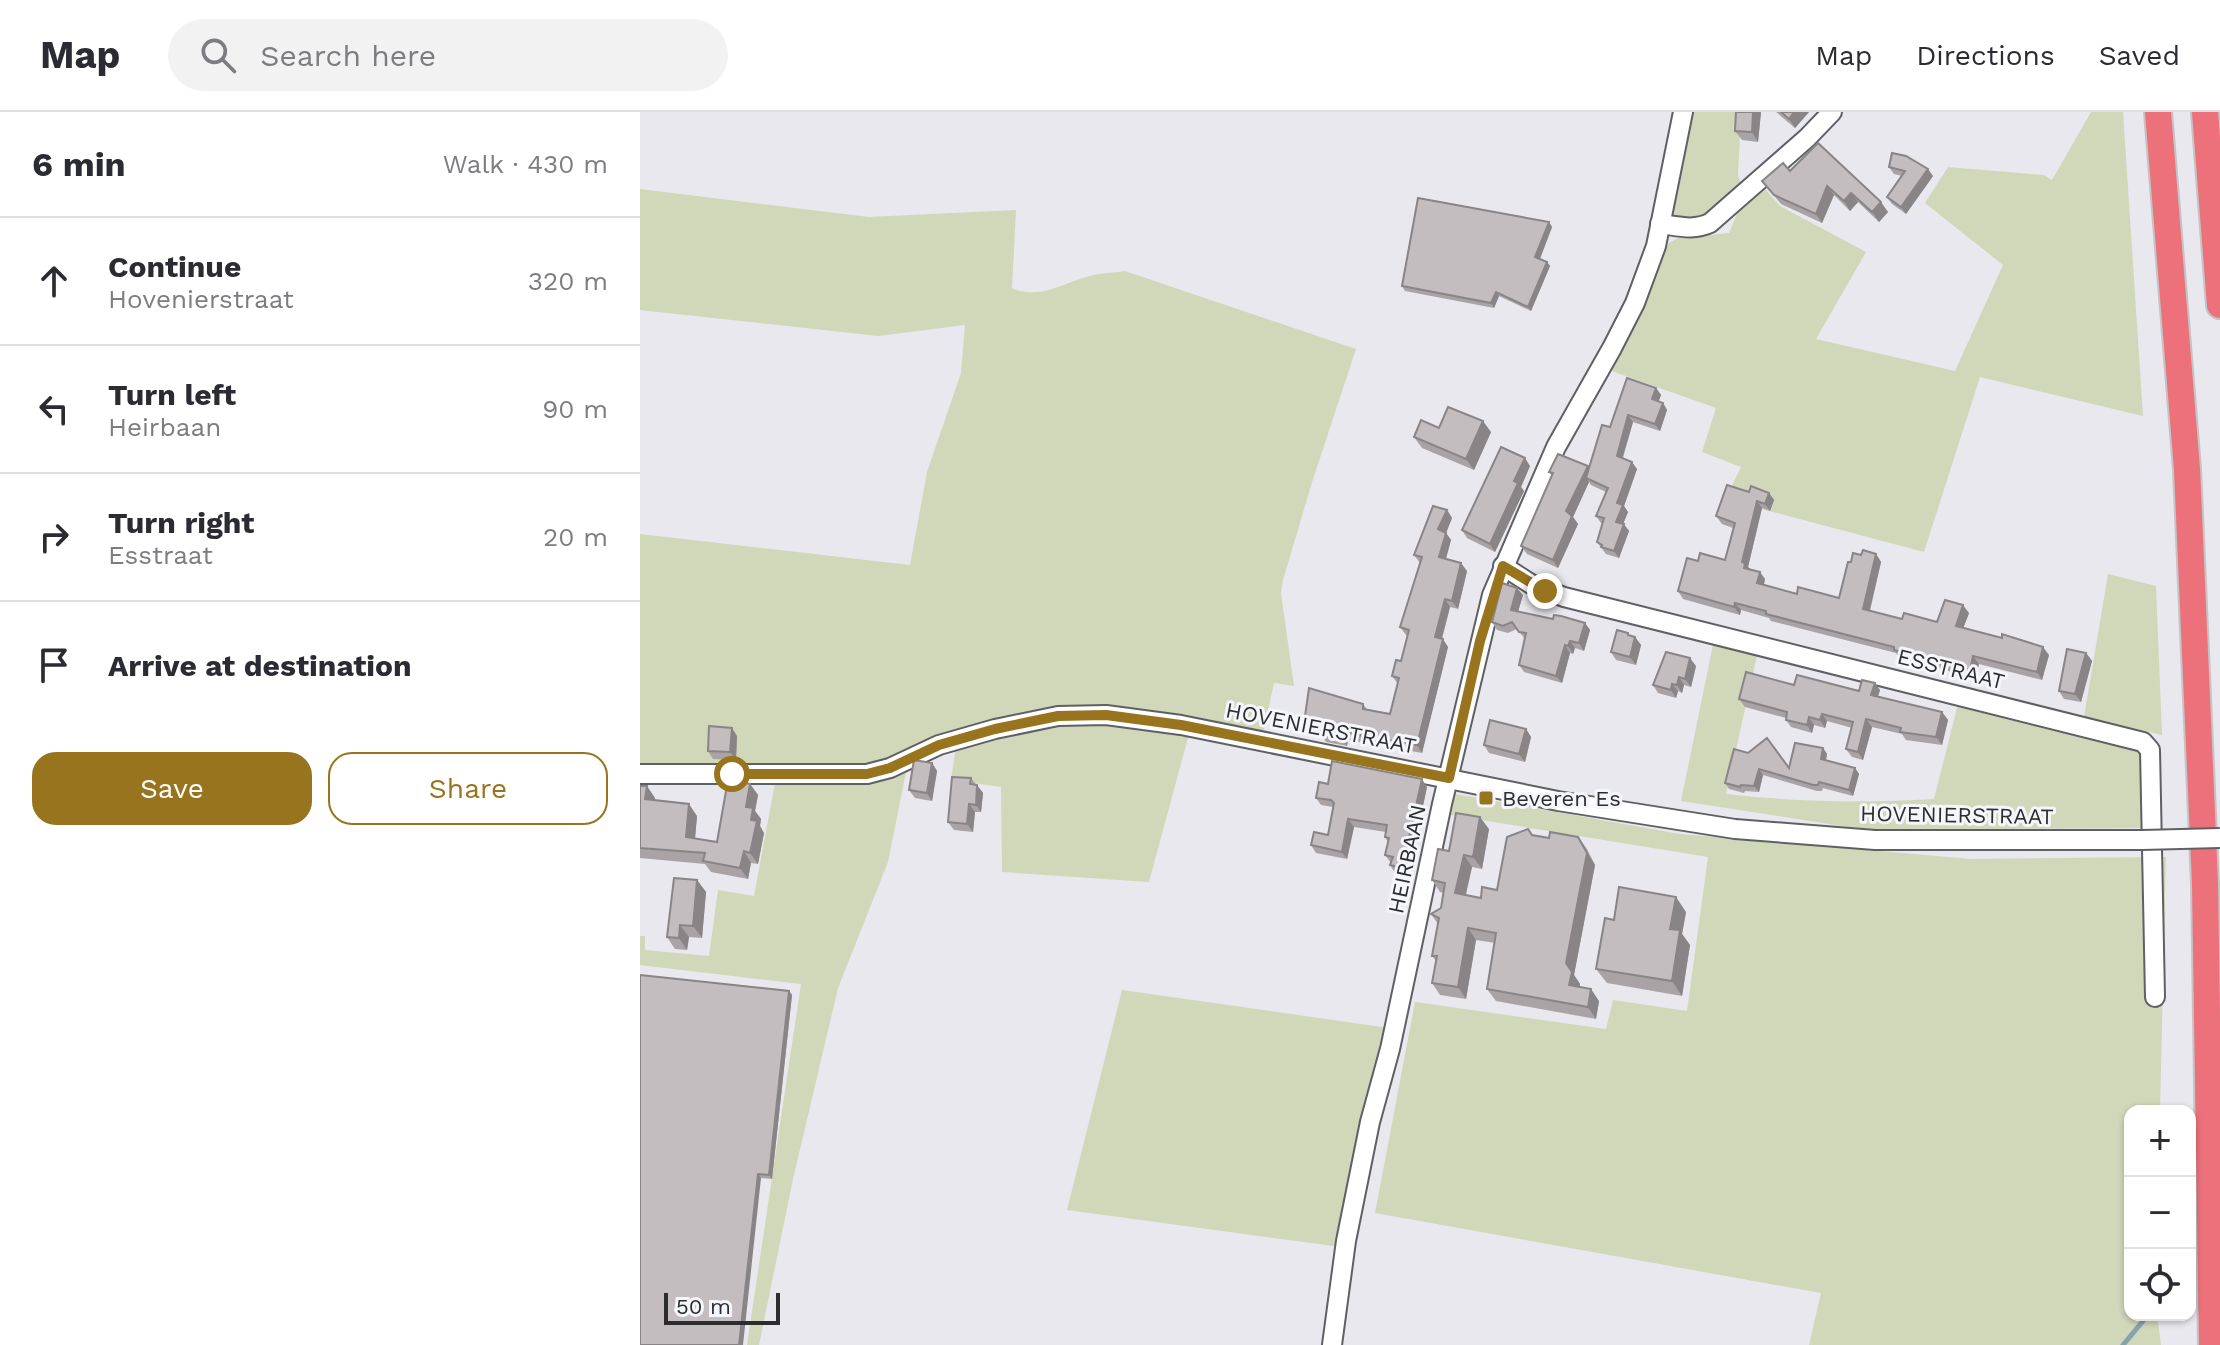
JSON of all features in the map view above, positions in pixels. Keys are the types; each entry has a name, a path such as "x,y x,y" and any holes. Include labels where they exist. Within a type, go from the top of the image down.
{"highway":[{"path":"2158,112 2187,469 2205,883 2212,1345"},
{"path":"2205,112 2220,305"}],"street":[{"name":"HEIRBAAN","path":"1332,1345 1346,1241 1370,1122 1397,1019 1480,641 1503,566 1556,447 1635,303 1656,246 1683,112"},
{"path":"1660,224 1689,229 1710,223 1807,138 1832,112"},
{"name":"ESSTRAAT","path":"1503,566 1531,584 1564,597 2137,739 2147,745 2150,762 2155,997"},
{"name":"HOVENIERSTRAAT","path":"640,774 867,774 890,768 939,745 995,729 1058,716 1106,715 1181,725 1558,801 1735,829 1875,840 2220,838"}],"green space":[{"path":"1694,112 1741,112 1738,175 1742,189 1709,218 1681,220 1673,213"},
{"path":"2091,112 2123,112 2143,416 1980,377 1924,552 1758,508 1730,490 1741,467 1702,452 1716,408 1609,370 1669,243 1678,238 1729,233 1737,214 1765,189 1780,206 1866,252 1816,339 1955,371 2003,265 1925,203 1948,167 2044,175 2052,180"},
{"path":"640,189 869,217 1016,210 1012,288 1041,292 1091,276 1125,271 1356,349 1283,580 1281,593 1294,686 1274,683 1263,734 1086,707 877,764 848,769 640,767 640,534 910,565 927,472 961,373 965,325 878,336 640,310"},
{"path":"2108,574 2156,586 2162,735 2084,717"},
{"path":"1714,640 1758,651 1726,794 1830,801 1934,799 1958,704 2144,746 2144,828 1868,830 1681,801"},
{"path":"1088,722 1189,734 1149,882 1002,872 1001,787 951,780 956,746 1059,723"},
{"path":"907,767 888,862 838,988 793,1179 759,1345 747,1345 801,984 640,965 640,936 645,936 645,950 709,956 718,890 754,896 775,783 851,782"},
{"path":"1455,794 1680,834 1971,859 2166,857 2160,1105 2124,1105 2124,1321 2158,1321 2161,1345 1809,1345 1821,1293 1375,1213 1415,1002 1606,1029 1613,1000 1687,1011 1708,857 1451,815"},
{"path":"1122,990 1389,1028 1341,1247 1067,1210"}],"building":[{"path":"1736,112 1753,112 1752,132 1735,131"},
{"path":"1781,112 1794,112 1789,119"},
{"path":"1818,143 1881,202 1872,212 1851,193 1844,201 1827,186 1816,214 1774,195 1762,181 1783,163 1790,171"},
{"path":"1892,153 1906,156 1928,169 1901,207 1887,197 1905,171 1889,167"},
{"path":"1418,198 1549,222 1535,257 1547,262 1528,307 1496,292 1491,303 1402,286"},
{"path":"1627,378 1656,388 1652,399 1663,403 1655,424 1628,415 1617,456 1632,462 1617,503 1623,505 1616,522 1624,524 1614,551 1601,547 1597,542 1604,518 1596,516 1608,488 1586,478 1602,425 1610,427"},
{"path":"1448,407 1483,421 1466,459 1414,437 1421,420 1439,428"},
{"path":"1501,447 1525,458 1514,481 1518,483 1490,544 1462,530"},
{"path":"1558,454 1588,466 1566,511 1572,516 1553,560 1521,546 1553,473 1549,472"},
{"path":"1727,485 1749,492 1751,486 1769,493 1765,504 1757,501 1742,562 1745,563 1744,568 1760,572 1757,583 1797,594 1798,587 1839,598 1853,553 1861,555 1863,550 1876,554 1863,609 1902,619 1904,613 1937,622 1945,600 1963,605 1956,626 2002,638 2002,634 2043,647 2037,672 1973,656 1970,670 1766,614 1766,611 1735,603 1734,607 1678,591 1687,558 1698,561 1700,553 1725,560 1735,523 1716,516"},
{"path":"1433,506 1447,510 1438,529 1446,533 1439,557 1461,563 1452,601 1445,599 1435,637 1443,639 1417,745 1343,732 1342,738 1321,734 1322,725 1304,723 1309,688 1363,704 1363,709 1390,714 1399,678 1392,676 1396,660 1401,661 1409,630 1400,627 1422,557 1414,555"},
{"path":"1502,583 1517,588 1511,610 1553,619 1554,615 1561,616 1585,623 1579,643 1570,641 1568,646 1565,645 1556,676 1519,665 1526,633 1519,632 1512,622 1503,626 1492,622"},
{"path":"1617,630 1635,637 1630,657 1611,652"},
{"path":"2067,649 2086,653 2075,694 2059,691"},
{"path":"1666,652 1690,658 1685,679 1679,677 1677,685 1672,684 1671,690 1653,685"},
{"path":"1746,672 1794,685 1797,675 1859,691 1862,680 1875,683 1871,695 1942,712 1936,737 1900,732 1901,728 1866,719 1858,752 1846,749 1853,722 1822,714 1820,720 1809,717 1807,725 1786,720 1787,712 1739,699"},
{"path":"1490,720 1526,729 1519,754 1484,745"},
{"path":"709,726 732,728 730,752 708,751"},
{"path":"1767,738 1789,768 1795,743 1823,748 1821,759 1855,768 1849,790 1819,782 1813,785 1759,769 1754,786 1740,787 1725,783 1734,749 1748,753"},
{"path":"914,760 932,763 927,793 909,790"},
{"path":"1332,761 1422,779 1402,868 1390,865 1393,857 1385,855 1389,838 1385,837 1387,825 1348,819 1342,852 1311,845 1314,832 1328,835 1334,803 1316,798 1319,782 1328,784"},
{"path":"952,777 971,778 970,784 977,785 976,805 969,804 967,824 948,822"},
{"path":"728,780 750,784 746,807 753,808 751,820 757,821 750,853 744,851 740,868 703,861 705,853 640,848 640,786 647,786 645,799 689,804 686,837 717,842"},
{"path":"1456,813 1480,817 1473,857 1464,855 1455,893 1481,898 1482,887 1497,890 1507,837 1528,829 1532,835 1549,838 1550,832 1578,837 1587,853 1566,963 1572,972 1569,985 1591,989 1588,1007 1487,989 1496,933 1468,928 1458,987 1432,983 1437,956 1432,956 1439,918 1431,914 1441,908 1445,883 1432,880 1438,849 1449,851"},
{"path":"674,878 697,880 693,926 680,925 679,938 667,937"},
{"path":"1619,887 1676,897 1670,929 1680,930 1672,981 1596,969 1605,918 1614,920"},
{"path":"640,975 789,991 769,1175 758,1174 739,1345 640,1345"}],"waterway":[{"path":"2123,1345 2143,1321"}],"place":[{"name":"Beveren Es","path":"1486,798"}],"route":[{"path":"732,774 867,774 890,768 939,745 995,729 1058,716 1106,715 1181,725 1449,778 1480,641 1503,566 1545,591"}]}
